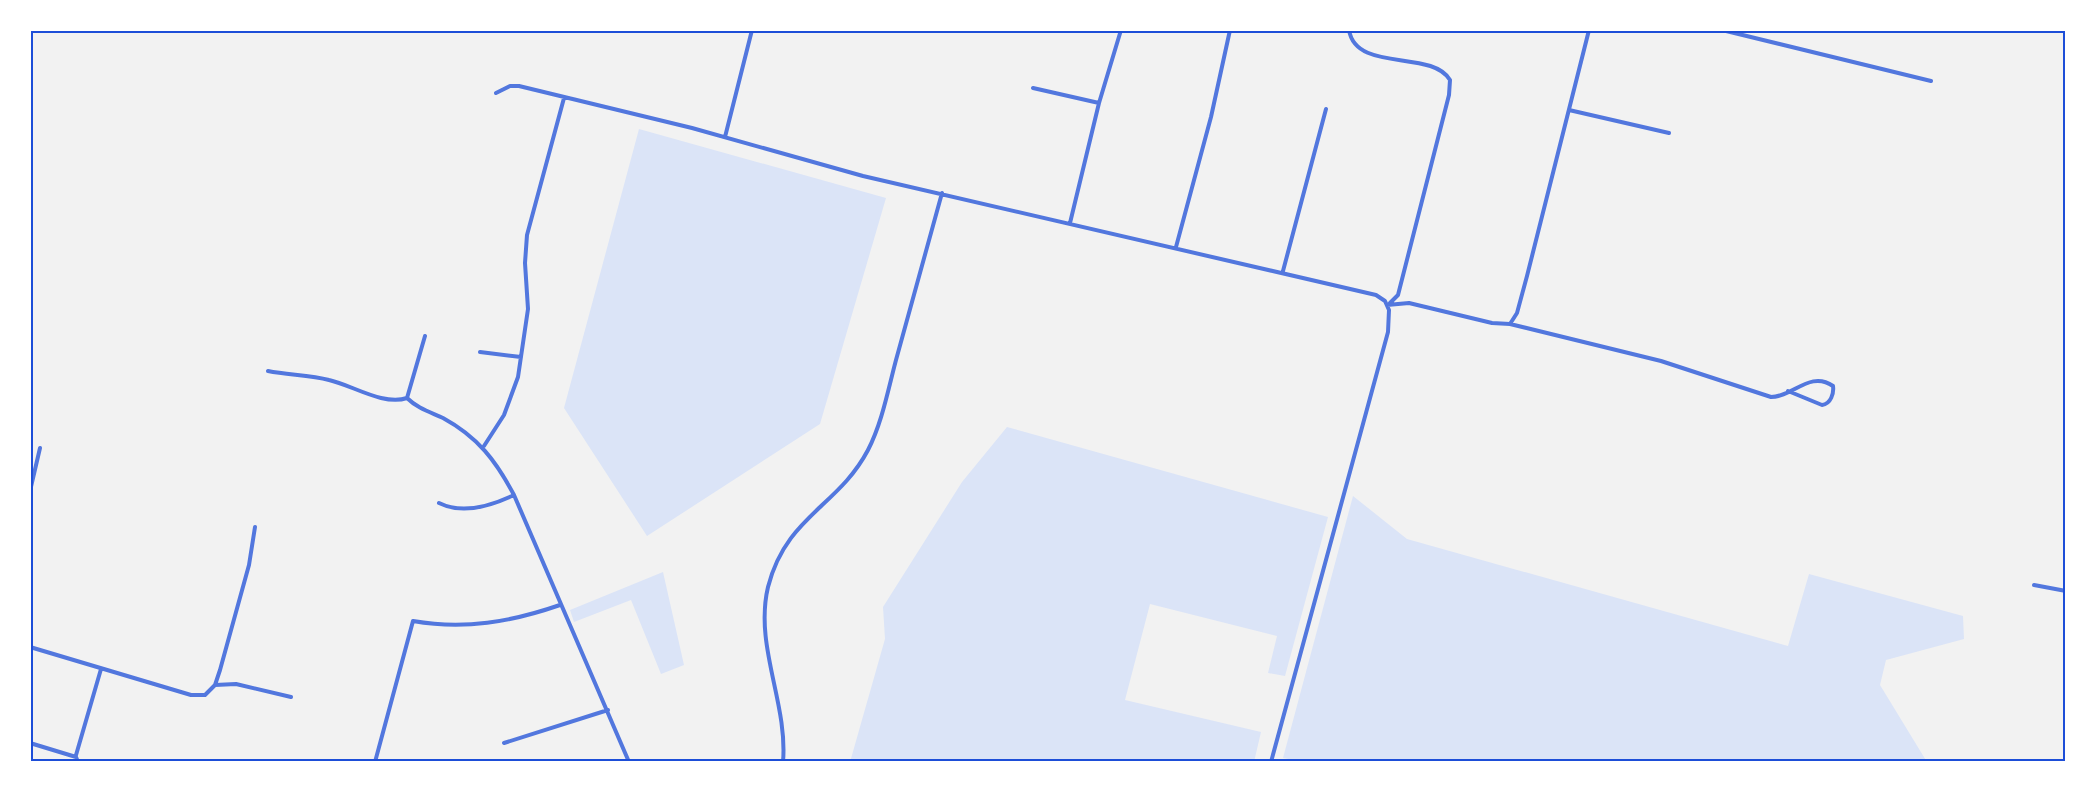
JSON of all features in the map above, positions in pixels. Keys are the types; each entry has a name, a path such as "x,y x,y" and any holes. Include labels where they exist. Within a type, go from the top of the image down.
{"street":[{"path":"725,137 752,30"},
{"path":"1070,223 1099,103 1121,30"},
{"path":"1176,248 1211,117 1230,30"},
{"path":"1349,30 1351,40 1361,51 1439,70 1447,76 1449,95 1415,232 1398,295 1387,306"},
{"path":"1510,324 1517,313 1589,30"},
{"path":"1722,30 1931,81"},
{"path":"496,93 510,86 519,86 725,137 863,176 1283,271 1376,295 1387,306 1390,314 1388,332 1271,762"},
{"path":"1033,88 1099,103"},
{"path":"484,446 509,403 521,357 528,309 527,236 564,98"},
{"path":"1283,271 1326,108"},
{"path":"1569,110 1669,133"},
{"path":"783,762 783,730 765,638 765,605 772,572 796,528 852,475 874,436 942,194"},
{"path":"1387,306 1409,303 1492,323 1510,324 1563,339 1661,361 1771,397 1811,381 1820,380 1833,386 1834,392 1831,399 1822,405 1788,391"},
{"path":"407,398 426,336"},
{"path":"480,352 521,357"},
{"path":"268,371 327,379 387,398 398,400 407,398"},
{"path":"407,398 417,407 460,428 484,446 498,465 514,495 629,762"},
{"path":"30,491 40,448"},
{"path":"439,503 455,508 477,508 514,495"},
{"path":"30,647 197,696 205,695 215,685 249,565 255,527"},
{"path":"2034,585 2066,591"},
{"path":"375,762 413,621 450,626 488,625 531,615 560,605"},
{"path":"30,743 76,760 101,669"},
{"path":"215,685 236,684 291,697"},
{"path":"504,743 608,710"}],"shaded area":[{"path":"639,129 886,198 820,424 647,536 564,408"},
{"path":"1007,427 1328,517 1285,676 1268,673 1277,636 1150,604 1125,700 1261,732 1254,762 850,762 885,639 883,607 962,482"},
{"path":"1353,496 1407,539 1788,646 1809,574 1963,616 1964,639 1886,660 1880,685 1927,762 1305,762 1283,758"},
{"path":"663,572 684,665 661,674 631,600 574,622 570,610"}]}
